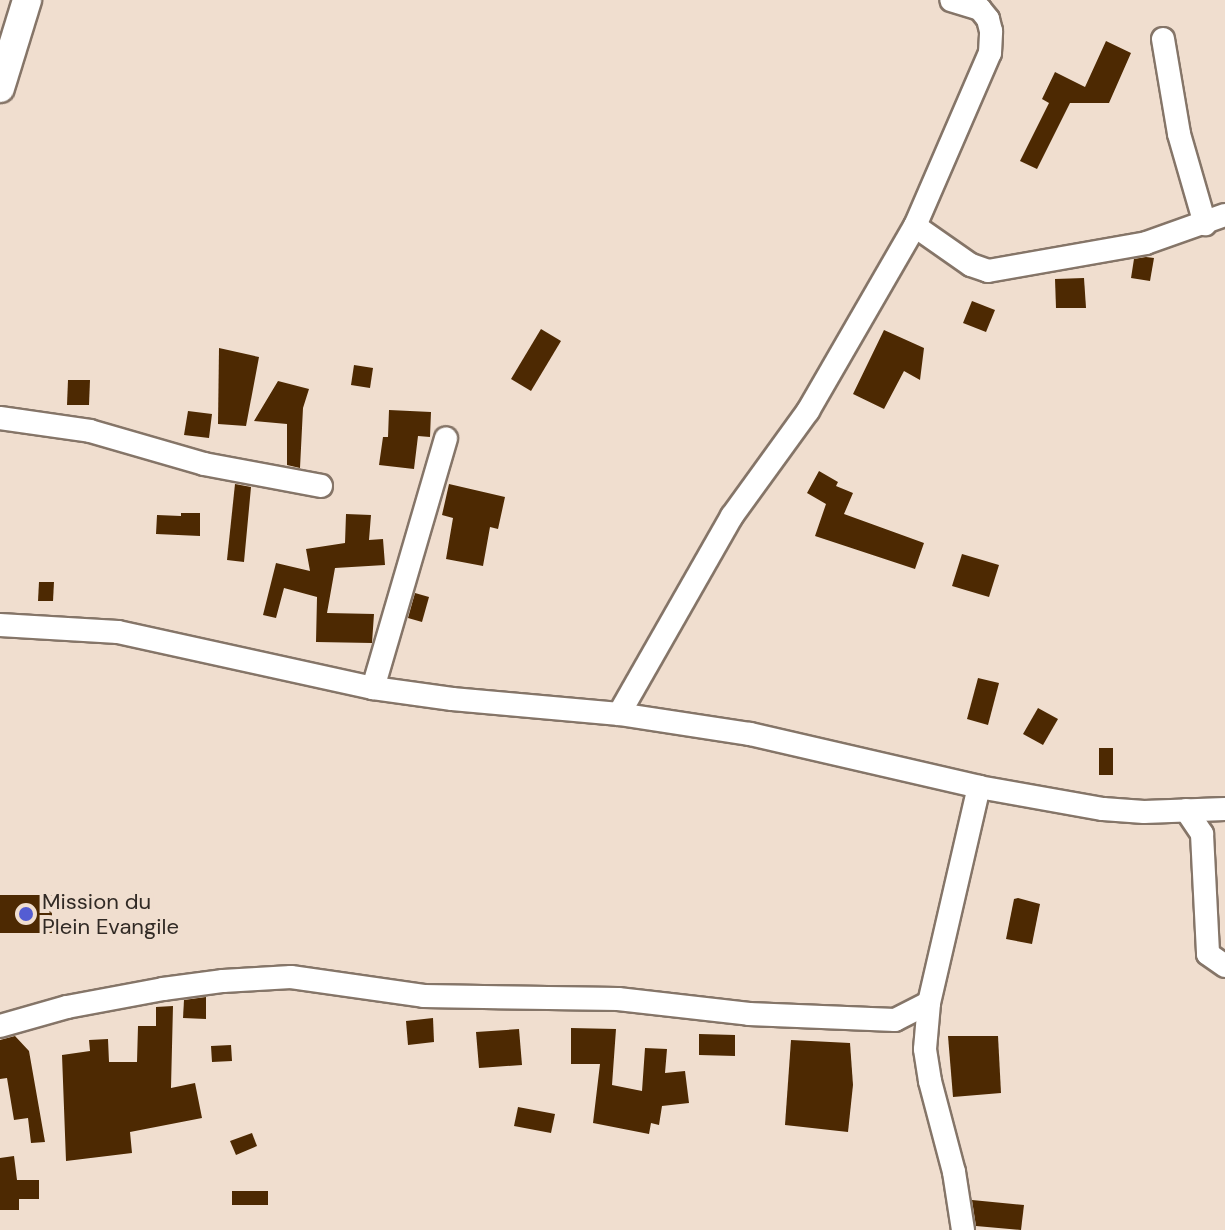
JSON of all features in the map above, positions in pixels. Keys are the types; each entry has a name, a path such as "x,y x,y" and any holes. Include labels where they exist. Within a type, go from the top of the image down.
{"main road":[{"path":"0,88 27,0"}],"street":[{"path":"619,714 732,516 808,411 915,226 990,53 988,19 980,9 951,0"},
{"path":"915,226 971,265 988,271 1146,243 1215,219 1179,134 1163,39"},
{"path":"0,418 90,431 204,464 321,486"},
{"path":"373,688 446,438"},
{"path":"0,625 118,632 373,688 452,699 619,714 750,734 979,787 1103,809 1225,809"},
{"path":"963,1230 954,1172 930,1081 925,1049 929,1003 979,787"},
{"path":"1186,810 1202,834 1204,845 1208,954 1225,966"},
{"path":"0,1026 67,1007 183,986 291,977 322,979 424,996 507,1000 618,999 764,1015 895,1020 929,1003"}],"building":[{"path":"1106,41 1131,53 1109,103 1070,103 1037,169 1020,161 1049,103 1042,99 1055,72 1085,87"},
{"path":"1154,258 1150,281 1131,278 1134,259"},
{"path":"1084,278 1086,308 1056,308 1055,279"},
{"path":"972,301 995,310 986,332 963,323"},
{"path":"541,329 561,341 531,391 511,379"},
{"path":"884,330 924,348 920,380 904,371 884,409 853,394"},
{"path":"219,348 259,357 246,426 218,424"},
{"path":"354,365 373,368 370,388 351,385"},
{"path":"68,380 90,380 89,405 67,405"},
{"path":"278,381 309,389 303,408 300,468 287,465 287,424 254,421"},
{"path":"389,410 431,412 430,437 418,436 414,469 379,465 383,437 388,437"},
{"path":"188,411 212,414 209,438 184,435"},
{"path":"819,471 838,482 836,486 853,493 844,514 924,543 915,569 815,536 826,504 807,493"},
{"path":"235,484 251,487 244,562 227,560"},
{"path":"449,484 505,497 498,529 490,527 483,566 446,559 453,518 442,515"},
{"path":"181,513 200,513 200,536 156,534 157,515 181,516"},
{"path":"346,514 371,515 369,540 383,539 385,565 335,568 327,613 374,614 372,643 316,642 317,597 284,588 276,618 263,615 276,563 310,571 306,549 345,543"},
{"path":"962,554 999,565 989,597 952,586"},
{"path":"39,582 54,582 53,601 38,601"},
{"path":"415,593 429,597 422,622 408,618"},
{"path":"978,678 999,683 988,725 967,719"},
{"path":"1038,708 1058,719 1043,745 1023,734"},
{"path":"1099,748 1113,748 1113,775 1099,775"},
{"name":"Mission du Plein Evangile","path":"0,895 52,895 52,933 0,933"},
{"path":"1014,899 1040,904 1032,944 1006,939"},
{"path":"206,997 206,1019 183,1018 184,1000"},
{"path":"173,1006 171,1088 195,1083 202,1118 130,1132 132,1153 66,1161 62,1055 90,1051 89,1040 108,1039 109,1062 137,1062 138,1026 156,1026 156,1007"},
{"path":"433,1018 434,1042 408,1045 406,1021"},
{"path":"571,1028 616,1029 612,1085 642,1091 645,1048 667,1049 665,1073 685,1071 689,1103 662,1106 659,1125 651,1123 649,1134 593,1123 600,1064 571,1064"},
{"path":"519,1029 522,1065 479,1068 476,1032"},
{"path":"699,1034 735,1035 735,1056 699,1055"},
{"path":"15,1036 29,1051 45,1142 31,1143 28,1118 14,1120 7,1078 0,1079 0,1040"},
{"path":"948,1036 998,1036 1001,1093 953,1097"},
{"path":"791,1040 850,1043 853,1085 848,1132 785,1125"},
{"path":"231,1045 232,1061 212,1062 211,1046"},
{"path":"518,1107 555,1114 551,1133 514,1126"},
{"path":"252,1133 257,1146 236,1155 230,1141"},
{"path":"14,1156 17,1180 39,1180 39,1199 19,1199 19,1210 0,1210 0,1158"},
{"path":"232,1191 268,1191 268,1205 232,1205"},
{"path":"972,1200 1024,1205 1021,1230 976,1226"}],"place":[{"name":"Mission du Plein Evangile","path":"26,914"}]}
